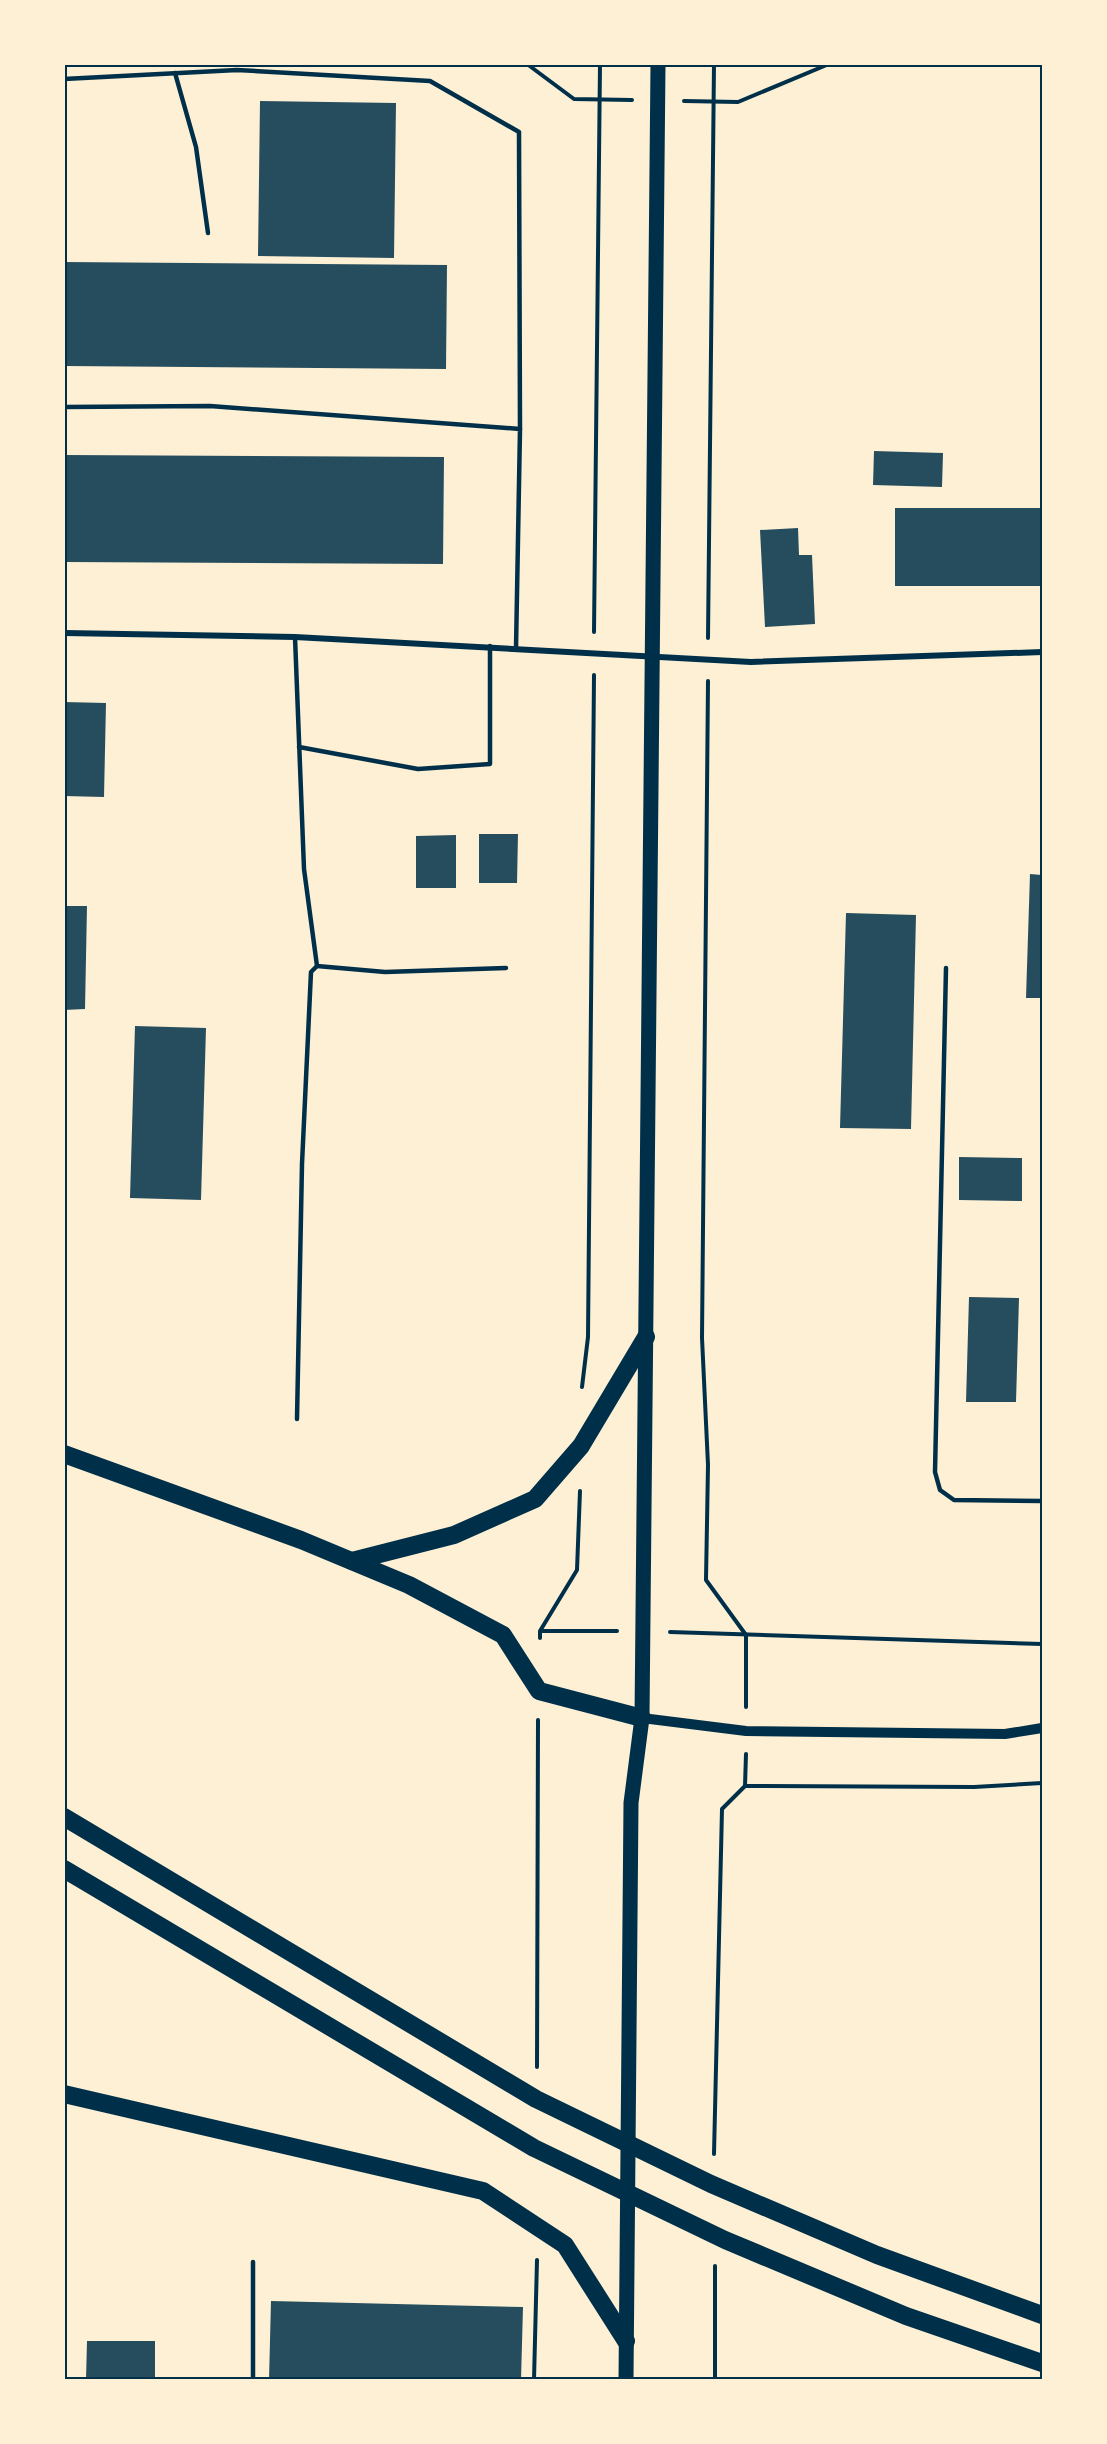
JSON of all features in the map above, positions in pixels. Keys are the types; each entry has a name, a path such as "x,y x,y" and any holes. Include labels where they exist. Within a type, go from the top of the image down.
{"highway":[{"path":"352,1561 454,1534 535,1498 581,1446 646,1337"},
{"path":"64,1454 290,1536 409,1585 503,1635 539,1691 642,1718"},
{"path":"64,1817 536,2099 711,2184 835,2238 1042,2315"},
{"path":"64,1869 534,2148 725,2240 906,2316 1042,2363"},
{"path":"64,2094 483,2192 565,2245 626,2341"}],"main road":[{"path":"626,2379 631,1803 642,1718 658,64"}],"street":[{"path":"64,633 295,637 751,662 1042,652"},
{"path":"642,1718 746,1731 1005,1734 1042,1728"}],"lane":[{"path":"64,79 237,70 430,81 519,132 520,429 516,649"},
{"path":"175,74 196,147 208,233"},
{"path":"64,407 210,406 520,429"},
{"path":"295,637 304,869 317,966"},
{"path":"299,747 418,769 490,765 490,646"},
{"path":"297,1419 302,1164 310,972 317,966 385,972 506,968"},
{"path":"946,968 935,1472 940,1490 954,1500 1042,1501"},
{"path":"253,2262 253,2379"}],"path":[{"path":"594,635 600,64"},
{"path":"708,648 714,64"},
{"path":"581,1399 588,1337 594,671"},
{"path":"708,672 702,1338 708,1465 706,1580 746,1635 745,1786 722,1809 714,2166"},
{"path":"540,1641 540,1631 578,1570 581,1446"},
{"path":"540,1631 642,1631 1042,1644"},
{"path":"537,2079 539,1691"},
{"path":"745,1786 974,1787 1042,1783"},
{"path":"534,2379 538,2227"},
{"path":"715,2261 715,2379"}],"building":[{"path":"260,101 396,103 394,258 258,256"},
{"path":"64,262 447,265 446,369 64,366"},
{"path":"874,451 943,453 942,487 873,485"},
{"path":"64,455 444,457 443,564 64,562"},
{"path":"895,508 1042,508 1042,586 895,586"},
{"path":"798,528 799,555 812,555 815,624 765,627 760,530"},
{"path":"64,702 106,703 104,797 64,796"},
{"path":"479,834 518,834 517,883 479,883"},
{"path":"456,835 456,888 416,888 416,836"},
{"path":"1030,874 1042,875 1042,998 1026,998"},
{"path":"64,906 87,906 85,1009 64,1010"},
{"path":"846,913 916,915 911,1129 840,1128"},
{"path":"135,1026 206,1028 201,1200 130,1198"},
{"path":"959,1157 1022,1158 1022,1201 959,1200"},
{"path":"969,1297 1019,1298 1016,1402 966,1402"},
{"path":"271,2301 523,2307 521,2380 269,2380"},
{"path":"87,2341 155,2341 155,2380 86,2380"}]}
